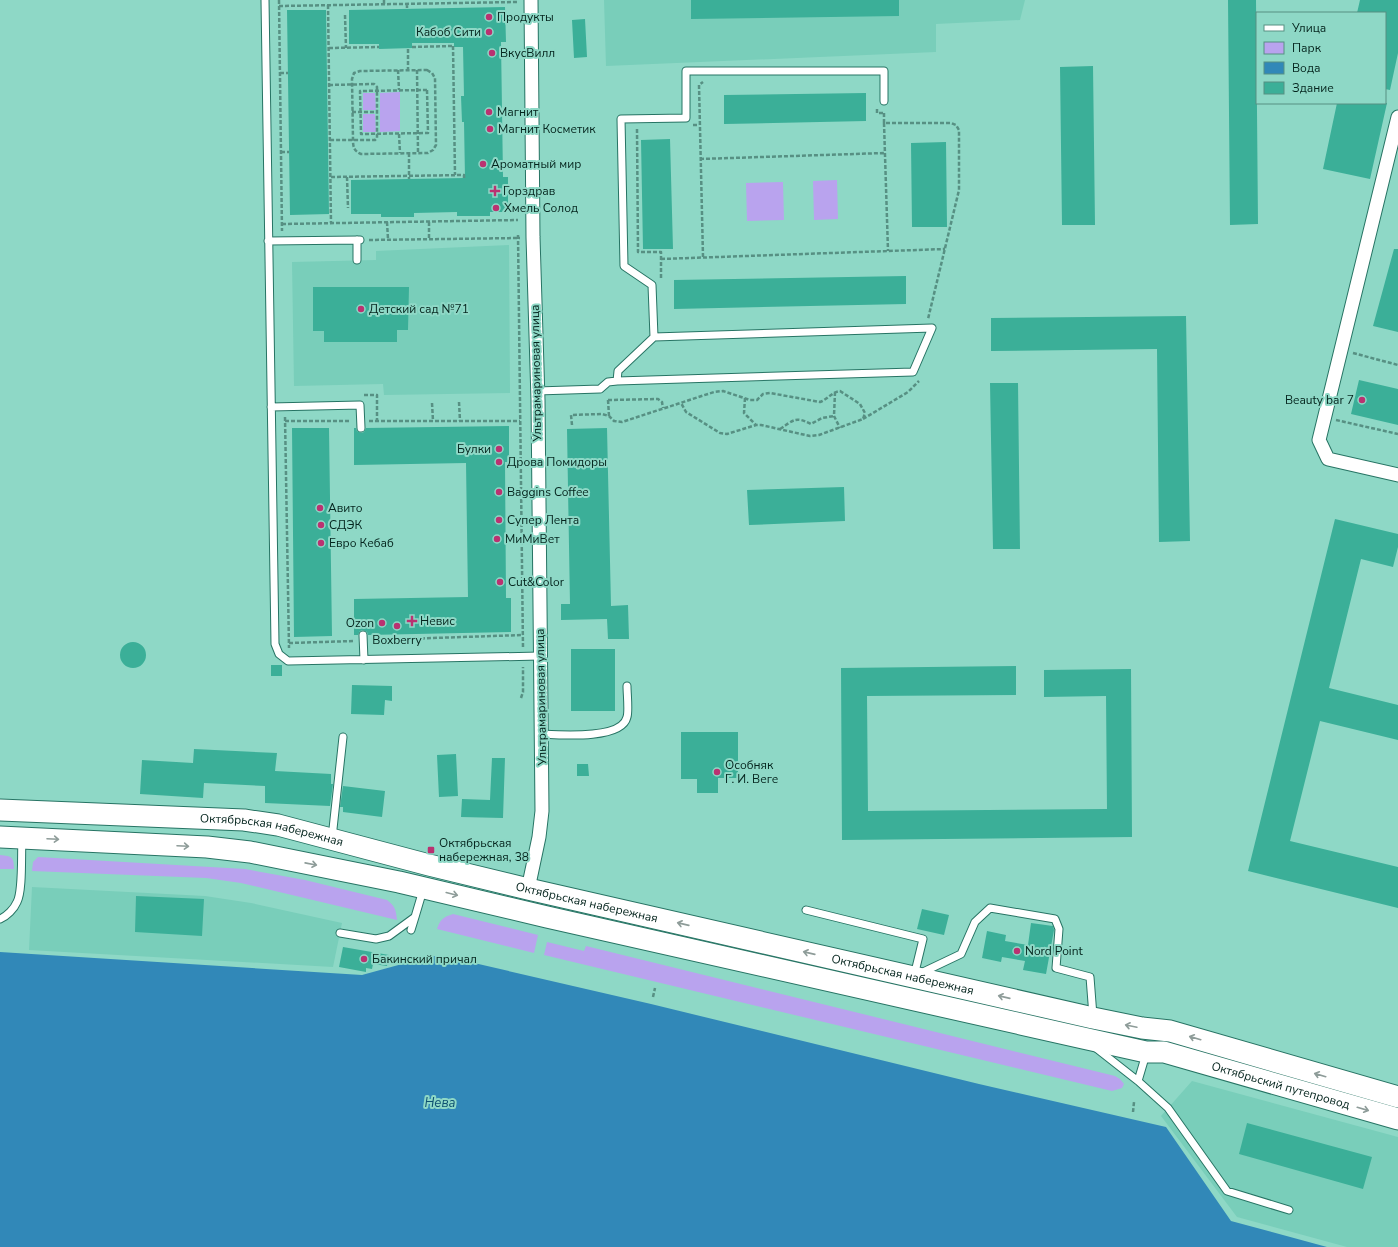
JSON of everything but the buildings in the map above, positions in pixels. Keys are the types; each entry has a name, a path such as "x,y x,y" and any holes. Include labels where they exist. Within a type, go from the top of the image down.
{"main road":[{"name":"Октябрьская набережная","path":"0,810 244,820 278,825 331,840 528,889 1093,1018 1142,1028 1170,1031"},
{"name":"Октябрьская набережная","path":"0,837 207,847 250,852 423,887 547,917 1084,1038 1155,1052"},
{"name":"Октябрьский путепровод","path":"1170,1031 1398,1097"},
{"name":"Октябрьский путепровод","path":"1155,1052 1398,1119"}],"street":[{"name":"Ультрамариновая улица","path":"528,889 539,837 542,811 537,391 533,237 531,0"},
{"path":"1398,117 1320,440 1328,459 1398,476"}],"lane":[{"path":"265,0 275,644 279,654 288,661 540,656"},
{"path":"654,337 652,285 624,266 621,119 686,118 686,71 884,71 884,101"},
{"path":"268,241 358,240 357,260"},
{"path":"537,391 600,389 608,382 618,381 914,372 932,328 654,337 618,371 618,381"},
{"path":"271,407 360,405 361,425"},
{"path":"363,638 364,660"},
{"path":"541,734 599,734 610,732 622,726 628,718 627,686"},
{"path":"331,840 334,826 344,737"},
{"path":"0,920 11,911 18,901 20,892 22,838"},
{"path":"411,930 423,887"},
{"path":"914,976 961,954 975,922 990,908 1055,918 1059,929 1056,968 1090,977 1093,1018"},
{"path":"806,910 923,939 914,976"},
{"path":"340,933 376,939 389,936 415,918"},
{"path":"1084,1038 1138,1081 1168,1108 1227,1191 1289,1210"},
{"path":"1138,1081 1155,1052"}],"path":[{"path":"279,0 282,241"},
{"path":"279,6 517,1"},
{"path":"462,3 462,8"},
{"path":"407,4 407,9"},
{"path":"328,5 331,223"},
{"path":"345,15 346,48"},
{"path":"412,47 453,46 455,175"},
{"path":"329,48 379,47"},
{"path":"408,48 408,70"},
{"path":"398,70 399,90"},
{"path":"417,70 418,153"},
{"path":"417,70 427,70 432,73 435,78 436,145 433,150 428,153 400,154 361,154 356,151 353,146 352,112 352,79 354,74 360,71 417,70"},
{"path":"703,257 699,85 704,80"},
{"path":"329,85 374,84 377,88 378,112 378,134 375,140 330,140"},
{"path":"417,90 427,90 428,133 361,134 360,91 417,90"},
{"path":"884,101 888,251"},
{"path":"877,106 877,113 884,113"},
{"path":"352,112 378,112"},
{"path":"884,123 951,123 956,125 959,130 960,190 927,321 934,321"},
{"path":"692,125 699,125"},
{"path":"641,127 638,128 636,132 638,252 661,252 661,281"},
{"path":"399,134 400,154"},
{"path":"409,153 409,177"},
{"path":"700,159 885,153"},
{"path":"331,176 409,177 464,174 464,178"},
{"path":"347,176 348,208"},
{"path":"518,212 518,226"},
{"path":"464,216 464,221"},
{"path":"410,217 410,222"},
{"path":"282,224 518,220"},
{"path":"388,222 388,239"},
{"path":"429,222 429,239"},
{"path":"518,232 523,635 523,692 521,698"},
{"path":"358,240 533,237"},
{"path":"661,259 945,249"},
{"path":"514,344 526,344"},
{"path":"1350,352 1398,365"},
{"path":"680,403 686,412 720,433 727,434 756,424 761,424 810,436 819,435 864,419 908,392 924,376"},
{"path":"608,382 609,416"},
{"path":"572,425 571,415 602,414 609,416 614,421 622,422 714,392 723,392 757,400 763,394 770,393 820,402 826,400 835,392 840,391 860,404 865,413 864,419"},
{"path":"835,392 834,416 840,428"},
{"path":"362,395 377,395 377,421"},
{"path":"745,398 744,412 756,424"},
{"path":"608,400 658,399 662,402 663,408"},
{"path":"459,402 460,421"},
{"path":"432,403 432,421"},
{"path":"285,407 289,643 288,661"},
{"path":"780,429 797,419 802,419 811,424 822,418 834,416"},
{"path":"1332,419 1398,434"},
{"path":"285,421 361,425 377,421 520,421"},
{"path":"289,643 363,638 523,635"},
{"path":"653,996 655,988"},
{"path":"1133,1112 1134,1102"}],"shaded area":[{"path":"604,0 1025,0 1020,20 936,24 936,52 606,66"},
{"path":"509,245 510,393 384,395 383,384 294,386 292,262 376,260 376,251"},
{"path":"32,887 205,896 251,903 342,923 333,967 29,950"},
{"path":"1192,1081 1398,1137 1398,1247 1347,1247 1237,1217 1161,1116"}],"green space":[{"path":"400,92 400,131 380,132 380,93"},
{"path":"363,93 375,93 376,110 363,110"},
{"path":"363,114 375,114 376,132 363,132"},
{"path":"837,180 838,219 814,220 813,181"},
{"path":"783,182 784,220 747,221 746,183"},
{"path":"0,855 12,858 14,862 14,869 0,869"},
{"path":"38,857 245,869 305,880 387,900 395,908 397,920 241,883 206,878 32,871 33,862"},
{"path":"453,914 538,935 534,953 437,929 442,919"},
{"path":"547,942 584,951 586,946 1115,1076 1124,1084 1122,1088 1112,1091 544,955"}],"water":[{"name":"Нева","path":"0,952 362,975 424,958 436,956 448,957 651,1004 979,1084 1166,1127 1231,1221 1327,1247 0,1247"}],"place":[{"name":"Продукты","path":"489,17"},
{"name":"Кабоб Сити","path":"489,32"},
{"name":"ВкусВилл","path":"492,53"},
{"name":"Магнит","path":"489,112"},
{"name":"Магнит Косметик","path":"490,129"},
{"name":"Ароматный мир","path":"483,164"},
{"name":"Горздрав","path":"495,191"},
{"name":"Хмель Солод","path":"496,208"},
{"name":"Детский сад №71","path":"361,309"},
{"name":"Beauty bar 7","path":"1362,400"},
{"name":"Булки","path":"499,449"},
{"name":"Дрова Помидоры","path":"499,462"},
{"name":"Baggins Coffee","path":"499,492"},
{"name":"Авито","path":"320,508"},
{"name":"Супер Лента","path":"499,520"},
{"name":"СДЭК","path":"321,525"},
{"name":"МиМиВет","path":"497,539"},
{"name":"Евро Кебаб","path":"321,543"},
{"name":"Cut&Color","path":"500,582"},
{"name":"Невис","path":"412,621"},
{"name":"Ozon","path":"382,623"},
{"name":"Boxberry","path":"397,626"},
{"name":"Особняк Г. И. Веге","path":"717,772"},
{"name":"Октябрьская набережная, 38","path":"431,850"},
{"name":"Nord Point","path":"1017,951"},
{"name":"Бакинский причал","path":"364,959"}]}
